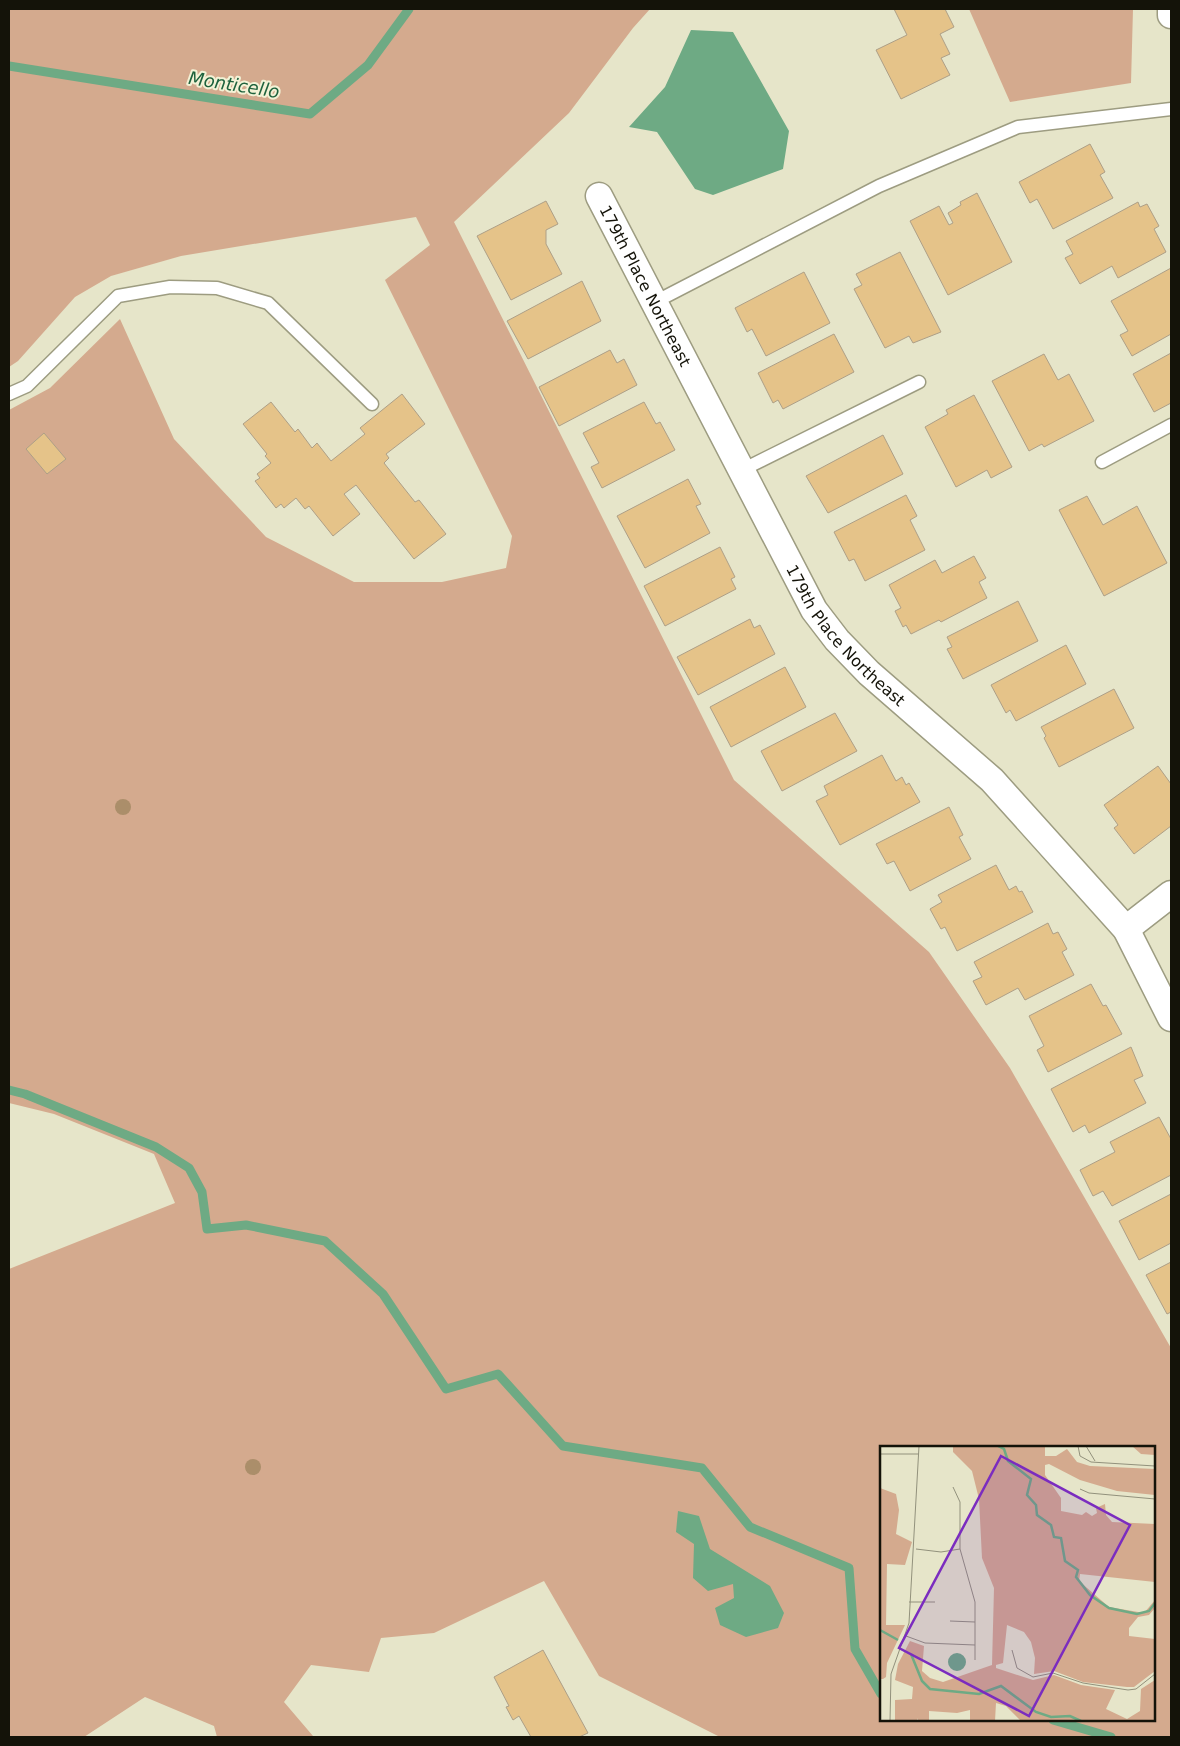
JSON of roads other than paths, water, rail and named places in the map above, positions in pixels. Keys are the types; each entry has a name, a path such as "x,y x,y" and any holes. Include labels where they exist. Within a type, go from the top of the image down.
{"street":[{"path":"1171,9 1171,15"},
{"name":"179th Place Northeast","path":"598,196 814,610 837,640 869,673 992,780 1126,930 1171,1018"},
{"path":"1126,930 1171,894"}],"lane":[{"path":"654,303 879,186 1018,127 1171,109"},
{"path":"9,394 27,386 118,296 170,287 217,288 268,303 372,404"},
{"path":"740,471 919,382"},
{"path":"1102,462 1171,425"}],"waterway":[{"name":"Monticello","path":"9,66 310,114 368,65 409,9"},
{"path":"9,1090 25,1094 156,1147 189,1168 202,1192 207,1229 246,1225 325,1241 383,1294 446,1389 498,1374 563,1446 702,1468 750,1527 849,1568 855,1649 880,1692"},
{"path":"1056,1721 1111,1737"}]}
